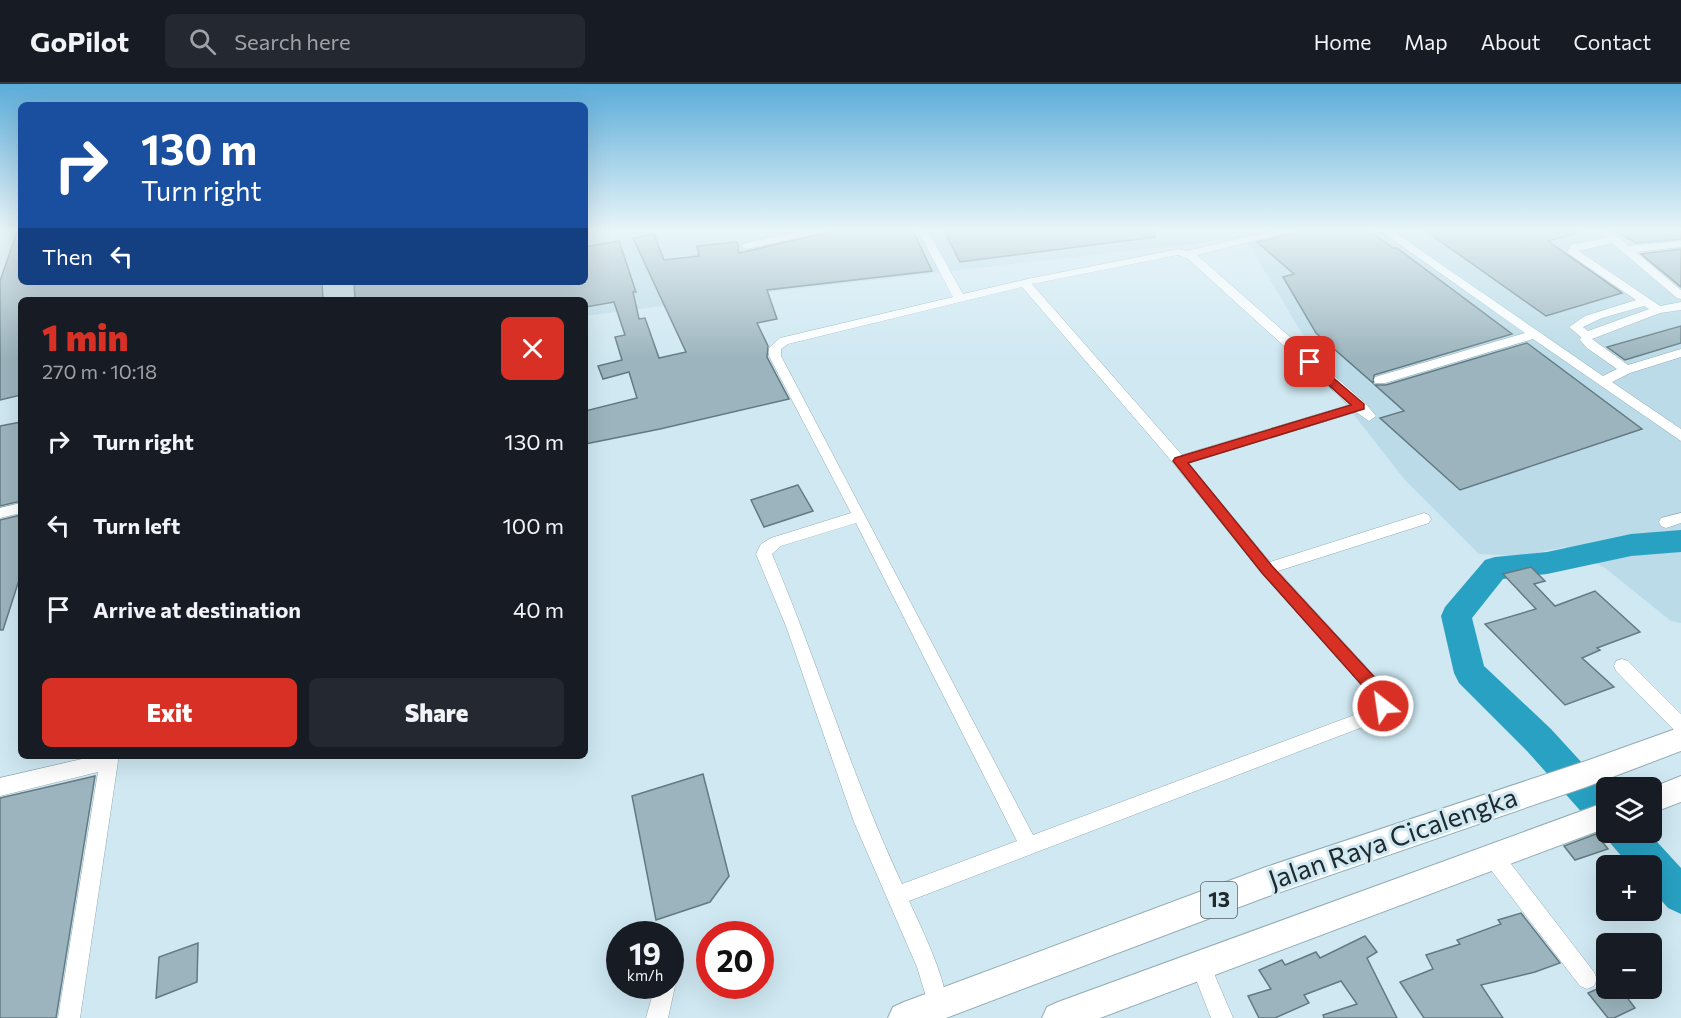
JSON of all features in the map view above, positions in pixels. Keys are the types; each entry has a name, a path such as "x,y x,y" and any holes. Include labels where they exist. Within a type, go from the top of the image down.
{"highway":[{"name":"Jalan Raya Cicalengka","path":"904,1018 1266,882 1587,774 1681,739"},
{"name":"Jalan Raya Cicalengka","path":"1058,1018 1596,818"}],"street":[{"path":"946,273 960,299"},
{"path":"1029,846 860,516 775,356 775,348 784,341 1076,273"},
{"path":"1179,461 1364,411 1209,273"},
{"path":"1446,273 1681,436"},
{"path":"1604,273 1658,310"},
{"path":"1652,273 1681,297"},
{"path":"897,896 1380,713 1384,699 1267,569 1179,461 1025,283"},
{"path":"1626,370 1591,345 1586,340 1587,336 1575,327 1582,321 1611,314 1646,301"},
{"path":"1587,336 1658,310 1681,306"},
{"path":"1380,380 1535,334"},
{"path":"1603,381 1626,370 1681,353"},
{"path":"0,513 18,509"},
{"path":"860,516 776,542 766,548 764,554 794,626 862,822 927,967 938,1006"},
{"path":"1666,522 1681,518"},
{"path":"1267,569 1424,519"},
{"path":"1622,666 1681,726"},
{"path":"0,787 109,759 69,1018"},
{"path":"1494,858 1587,979"},
{"path":"1200,964 1222,1018"},
{"path":"657,1018 662,999"}],"shaded area":[{"path":"588,273 938,273 588,316 588,297 585,297"},
{"path":"1266,273 1681,273 1681,623 1671,621 1605,568 1565,547 1521,556 1479,554 1405,480 1340,397"}],"building":[{"path":"3,273 18,273 18,285 322,285 323,297 18,297 18,396 0,400 0,281"},
{"path":"588,273 630,273 636,292 633,292 639,319 645,318 659,358 686,352 649,273 918,273 767,290 777,319 757,323 768,346 767,357 789,399 588,443 588,410 637,398 629,372 603,379 598,366 622,360 615,337 625,335 614,302 588,306 588,297 355,297 354,285 588,285"},
{"path":"1292,273 1430,273 1512,334 1374,375 1373,383 1316,333 1283,277 1294,274"},
{"path":"1485,273 1593,273 1622,293 1546,316"},
{"path":"1664,273 1681,273 1681,287"},
{"path":"1681,326 1681,343 1625,360 1607,347"},
{"path":"1527,343 1642,429 1460,490 1380,418 1404,411 1375,385 1386,385"},
{"path":"18,423 18,502 0,506 0,426"},
{"path":"798,485 813,511 764,527 751,500"},
{"path":"18,516 18,583 3,630 0,630 0,520"},
{"path":"1531,567 1545,581 1534,584 1555,606 1595,591 1640,632 1597,648 1600,650 1582,658 1614,687 1565,705 1485,624 1536,609 1503,574"},
{"path":"703,774 729,876 710,902 656,920 632,796"},
{"path":"95,776 56,1018 0,1018 0,798"},
{"path":"1596,834 1596,843 1603,843 1608,849 1575,860 1564,846"},
{"path":"1521,913 1560,963 1535,972 1481,985 1503,1018 1424,1018 1400,982 1433,969 1426,955 1460,944 1457,940 1501,924 1498,920"},
{"path":"1365,936 1377,952 1367,958 1397,1018 1324,1018 1323,1015 1357,1004 1341,981 1304,995 1309,1003 1275,1018 1259,1018 1248,996 1271,989 1259,970 1282,960 1285,965 1316,952 1320,958"},
{"path":"198,943 197,982 156,998 159,957"},
{"path":"1596,989 1596,999 1628,999 1635,1008 1614,1018 1608,1018 1588,993"}],"waterway":[{"path":"1596,803 1539,740 1470,673 1456,616 1495,568 1547,563 1631,545 1681,541"},
{"path":"1634,843 1681,895"}],"route":[{"path":"1310,362 1360,406 1179,461 1267,569 1384,699 1383,706"}]}
